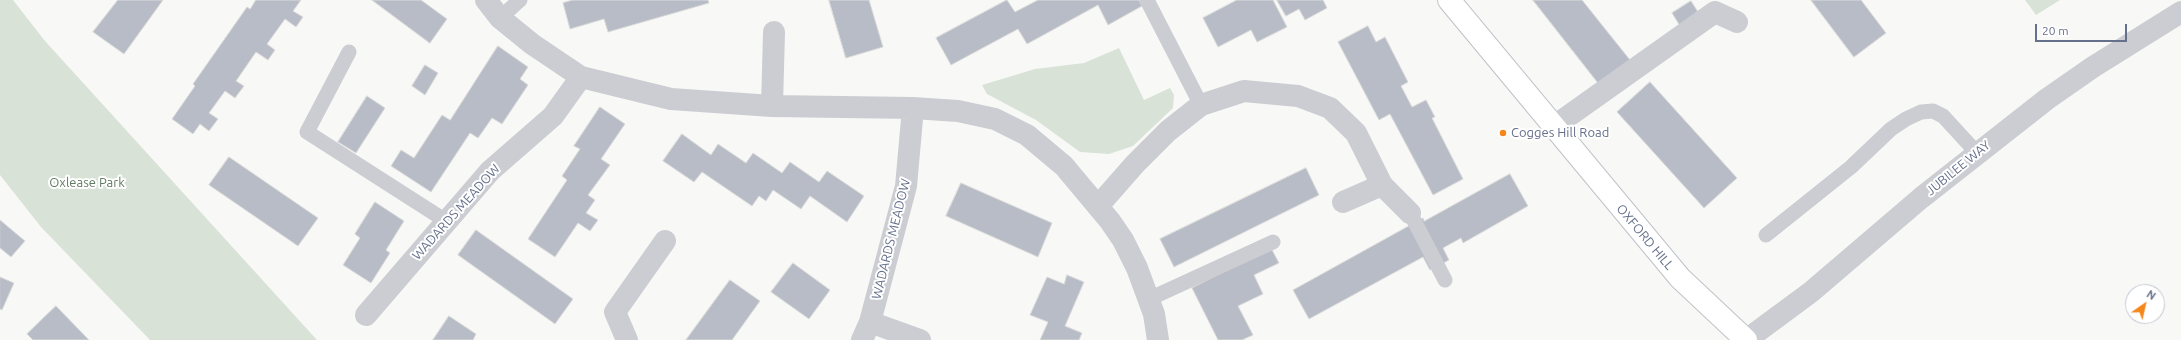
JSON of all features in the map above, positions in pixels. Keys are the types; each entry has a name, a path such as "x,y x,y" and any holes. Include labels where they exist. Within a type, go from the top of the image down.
{"main road":[{"name":"OXFORD HILL","path":"1449,0 1680,278 1746,340"}],"street":[{"path":"486,0 500,18 532,44 581,78 671,99 772,106 913,108 958,111 995,119 1020,132 1064,166 1098,206 1123,240 1137,268 1154,314 1158,340"},
{"path":"1553,127 1714,12 1737,22"},
{"name":"JUBILEE WAY","path":"1746,340 1811,292 1977,153 2093,67 2181,12"},
{"path":"772,106 774,32"},
{"name":"WADARDS MEADOW","path":"366,315 490,171 553,116 581,78"},
{"path":"1098,206 1135,164 1157,142 1201,105 1244,92 1298,96 1330,108 1356,133 1382,185 1410,213"},
{"name":"WADARDS MEADOW","path":"913,108 906,186 866,331 920,340"},
{"path":"1343,202 1382,185"},
{"path":"627,340 614,312 665,241"}],"lane":[{"path":"500,18 520,0"},
{"path":"1147,0 1201,105"},
{"path":"349,52 307,132 446,221"},
{"path":"1766,235 1851,167 1891,129 1906,119 1921,112 1933,111 1943,116 1977,153"},
{"path":"1410,213 1445,280"},
{"path":"1149,299 1273,242"}],"green space":[{"name":"Oxlease Park","path":"0,0 13,0 45,41 317,340 150,340 41,227 0,175"},
{"path":"2025,0 2060,0 2036,15"},
{"path":"1119,48 1144,100 1170,88 1174,95 1173,108 1133,146 1109,154 1080,152 1036,120 987,94 982,85 1035,69 1084,63"}],"building":[{"path":"118,0 163,0 124,54 93,32"},
{"path":"256,0 301,0 293,11 303,17 296,27 285,19 267,44 275,50 268,60 256,52 236,81 244,86 235,98 225,91 209,113 218,119 209,131 200,124 193,134 172,119 195,86 193,84 247,7 250,9"},
{"path":"372,0 421,0 447,19 430,43"},
{"path":"573,0 708,0 709,3 608,32 604,19 570,29 563,3"},
{"path":"829,0 869,0 883,47 846,58"},
{"path":"1007,0 1015,12 1038,0 1139,0 1142,6 1108,25 1098,5 1027,44 1018,29 951,65 936,38"},
{"path":"1237,0 1273,0 1287,27 1257,42 1251,30 1218,47 1203,18"},
{"path":"1277,0 1323,0 1327,8 1305,20 1299,9 1286,16"},
{"path":"1533,0 1582,0 1630,60 1599,84"},
{"path":"1811,0 1861,0 1886,33 1854,57"},
{"path":"1691,1 1700,15 1680,26 1672,13"},
{"path":"1368,26 1376,42 1385,37 1408,82 1401,86 1412,107 1426,100 1435,117 1432,118 1463,179 1433,195 1390,114 1379,120 1338,42"},
{"path":"498,46 528,67 520,79 528,85 502,124 492,118 478,138 470,133 431,192 391,166 401,150 414,158 442,115 450,120"},
{"path":"425,65 438,73 425,95 412,86"},
{"path":"1650,82 1737,178 1704,208 1617,112"},
{"path":"367,96 385,108 356,153 338,142"},
{"path":"600,107 625,124 601,159 610,165 588,195 595,200 586,213 598,220 590,231 578,223 555,257 528,239 567,180 562,176 580,149 574,146"},
{"path":"682,134 711,155 718,144 746,163 753,153 782,173 790,162 819,182 827,171 864,196 847,222 810,196 801,209 773,190 766,201 759,196 752,206 702,172 694,182 663,161"},
{"path":"229,157 318,218 298,246 209,185"},
{"path":"1306,168 1319,195 1174,267 1160,239"},
{"path":"1510,174 1528,206 1463,243 1461,238 1443,248 1449,260 1430,270 1423,257 1309,319 1293,290 1423,218 1424,221"},
{"path":"961,183 1052,223 1038,257 946,216"},
{"path":"375,202 404,221 386,250 390,253 371,283 343,265 360,238 355,234"},
{"path":"0,220 25,241 11,257 0,248"},
{"path":"476,230 573,299 555,324 458,255"},
{"path":"1271,248 1279,263 1254,275 1263,294 1238,306 1253,335 1242,340 1218,340 1192,288"},
{"path":"793,263 830,290 809,319 771,292"},
{"path":"1067,275 1084,282 1065,326 1082,333 1079,340 1040,340 1048,322 1030,315 1047,277 1064,284"},
{"path":"0,277 14,283 2,310 0,309"},
{"path":"730,280 760,301 732,340 686,340"},
{"path":"56,306 89,340 33,340 27,334"},
{"path":"449,316 476,334 473,340 433,340"}],"place":[{"name":"Cogges Hill Road","path":"1503,133"}]}
